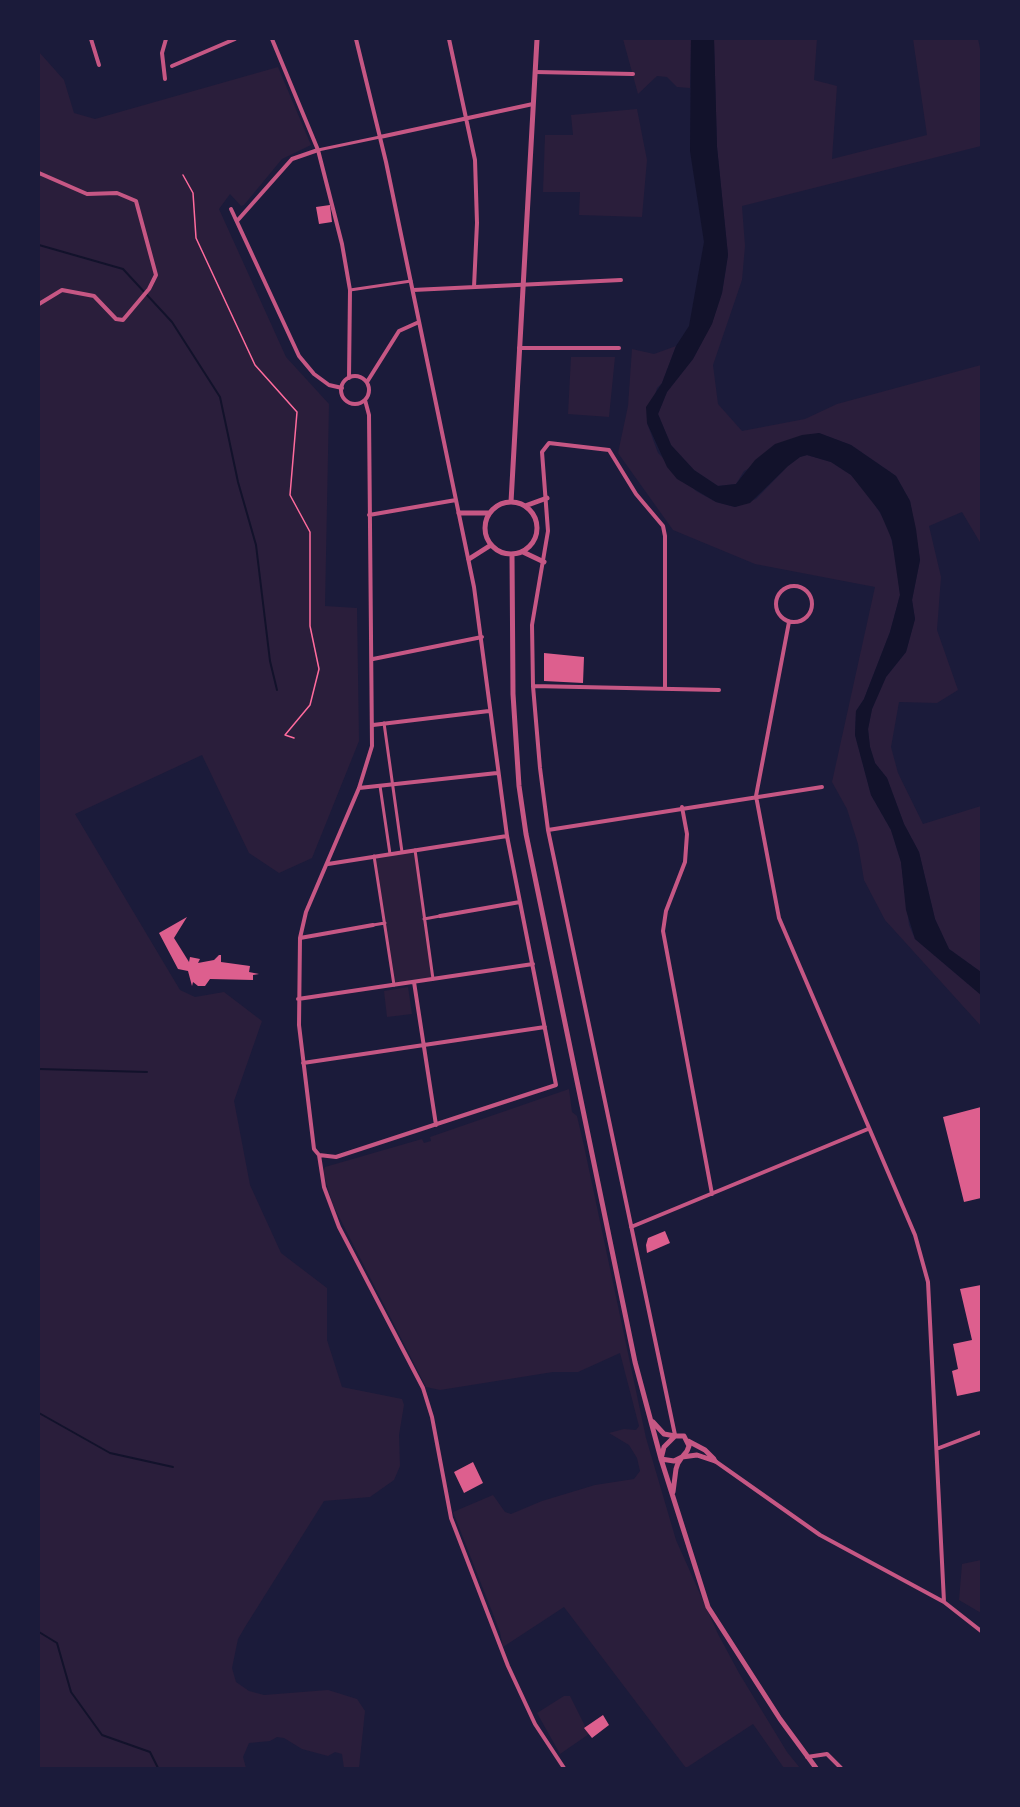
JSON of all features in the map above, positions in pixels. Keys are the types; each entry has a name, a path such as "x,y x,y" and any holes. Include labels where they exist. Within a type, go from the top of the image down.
{"street":[{"path":"91,39 99,65"},
{"path":"165,79 162,53 166,39"},
{"path":"172,66 235,39"},
{"path":"272,39 318,150 350,290 349,378 342,388 343,396 349,402 357,404 365,400"},
{"path":"319,1155 336,1157 556,1085 507,836 489,711 482,637 469,559 386,162 356,39"},
{"path":"449,39 475,160 477,223 474,287"},
{"path":"511,502 537,39"},
{"path":"535,72 633,74"},
{"path":"237,221 292,159 318,150 533,104"},
{"path":"39,173 87,194 117,193 136,201 156,270 156,279 123,320 116,319 94,296 62,290 39,304"},
{"path":"231,209 299,356 314,374 329,385 342,388"},
{"path":"413,290 621,280"},
{"path":"350,290 411,281"},
{"path":"366,382 399,331 419,322"},
{"path":"519,348 619,348"},
{"path":"349,378 358,376 366,382 369,391 365,400 369,415 373,725 370,755 359,788 306,912 300,938 298,999 303,1063 314,1149 319,1155 324,1187 339,1227 423,1389 434,1426 451,1518 508,1666 541,1736 564,1768"},
{"path":"665,689 665,536 663,526 636,494 609,450 549,443 543,452 548,531 532,626 533,686 540,768 548,830 675,1436"},
{"path":"525,506 547,498"},
{"path":"369,515 456,500"},
{"path":"511,502 525,506 531,512 537,526 534,541 523,552 512,555 490,545 485,526 489,513 495,507 511,502"},
{"path":"459,513 489,513"},
{"path":"469,559 490,545"},
{"path":"523,552 544,562"},
{"path":"512,555 513,694 519,786 526,834 627,1328 661,1459 708,1607 816,1768"},
{"path":"798,587 809,594 812,602 811,611 802,621 789,622 777,610 777,598 786,588 798,587"},
{"path":"789,622 756,796 778,918 915,1235 928,1282 939,1448 944,1602"},
{"path":"373,659 482,637"},
{"path":"533,686 719,690"},
{"path":"373,725 489,711"},
{"path":"384,723 402,852"},
{"path":"359,788 498,773"},
{"path":"380,786 390,854"},
{"path":"548,830 682,807 822,787"},
{"path":"682,807 687,834 685,862 666,911 663,931 712,1194"},
{"path":"327,864 507,836"},
{"path":"415,850 433,979"},
{"path":"374,856 394,985"},
{"path":"424,919 520,902"},
{"path":"300,938 385,923"},
{"path":"298,999 533,964"},
{"path":"414,982 436,1125"},
{"path":"303,1063 545,1026"},
{"path":"631,1227 868,1129"},
{"path":"651,1420 664,1434 684,1436 688,1441 705,1450 715,1461 820,1535 944,1602 981,1631"},
{"path":"939,1448 981,1432"},
{"path":"661,1459 664,1447 675,1436"},
{"path":"672,1496 675,1469 688,1448 688,1441"},
{"path":"661,1459 674,1461 682,1457 697,1455 715,1461"},
{"path":"807,1757 827,1754 841,1768"}],"path":[{"path":"183,175 193,193 196,238 255,365 297,412 290,495 310,532 310,626 319,669 310,705 285,735 294,738"}],"shaded area":[{"path":"623,39 691,39 690,88 677,87 667,77 657,76 638,94"},
{"path":"691,39 714,39 717,147 728,255 722,293 712,324 693,359 667,392 658,414 671,445 694,470 718,486 736,484 755,460 775,444 802,435 819,433 851,445 896,476 910,501 920,560 912,600 915,619 906,652 886,677 872,709 868,729 870,747 875,763 887,778 904,824 919,852 935,919 949,949 981,972 981,995 915,939 906,910 901,862 891,830 871,795 855,735 856,711 864,699 890,632 900,595 892,540 880,512 851,475 831,462 807,455 788,466 750,503 735,507 716,502 677,479 667,467 647,423 646,407 662,383 676,346 689,326 704,242 690,151"},
{"path":"714,39 817,39 814,80 837,86 832,159 927,135 913,39 978,39 981,53 981,146 742,206 745,246 742,280 713,365 718,404 742,431 805,419 837,404 981,365 981,544 962,512 929,526 941,577 937,630 958,690 937,703 899,702 891,747 898,773 923,824 981,806 981,972 949,949 935,919 919,852 904,824 887,778 875,763 870,747 868,729 872,709 886,677 906,652 915,619 912,600 920,560 910,501 896,476 851,445 819,433 744,471 736,484 718,486 694,470 671,445 658,414 667,392 693,359 712,323 722,293 726,269 728,255 717,147"},
{"path":"39,52 64,80 74,113 95,119 278,67 311,145 282,159 244,205 241,206 230,194 219,209 286,357 329,404 325,606 357,608 359,741 312,858 279,873 249,853 202,755 75,814 180,990 195,997 224,992 262,1021 234,1101 250,1185 281,1253 327,1288 327,1340 342,1387 402,1399 404,1405 399,1435 400,1466 394,1480 370,1497 324,1501 238,1639 232,1668 236,1682 249,1691 264,1695 328,1690 357,1699 365,1711 359,1768 344,1768 342,1754 335,1752 328,1756 302,1749 284,1738 277,1737 270,1741 249,1743 243,1757 246,1768 39,1768"},
{"path":"637,109 647,160 642,217 579,215 580,192 543,192 545,135 573,135 571,115"},
{"path":"676,346 662,383 657,388 647,423 658,453 696,491 716,502 735,507 756,499 788,466 807,455 831,462 851,475 867,492 888,526 897,563 900,595 890,632 864,699 856,711 855,735 871,795 891,830 901,862 909,925 915,939 981,995 981,1026 885,920 864,880 858,844 847,809 832,782 875,587 755,564 673,530 618,453 628,406 632,349 654,354"},
{"path":"571,357 615,357 609,417 568,414"},
{"path":"415,850 433,979 394,985 374,856"},
{"path":"408,987 412,1014 387,1017 384,991"},
{"path":"569,1089 572,1112 577,1116 584,1146 646,1438 676,1540 718,1634 739,1673 787,1752 800,1768 784,1768 753,1724 686,1768 564,1607 503,1647 500,1632 453,1512 493,1495 505,1512 511,1514 542,1501 595,1485 634,1479 640,1471 637,1458 629,1445 609,1433 624,1429 636,1430 639,1426 620,1353 578,1372 553,1372 440,1390 426,1387 333,1205 323,1172 325,1167 422,1139 424,1143 431,1141 430,1137"},
{"path":"981,1560 981,1613 959,1600 962,1564"},
{"path":"564,1696 570,1696 589,1734 560,1754 537,1713"}],"building":[{"path":"330,205 332,222 319,224 316,207"},
{"path":"544,653 584,657 583,683 544,681"},
{"path":"187,917 174,938 189,962 190,957 200,959 198,963 214,960 221,955 221,962 250,966 249,972 259,974 253,975 253,980 210,979 205,986 198,986 193,982 192,986 188,971 178,969 159,933"},
{"path":"981,1107 981,1198 964,1202 943,1117"},
{"path":"665,1231 670,1243 647,1253 648,1238"},
{"path":"981,1285 981,1391 957,1396 952,1371 958,1369 953,1344 972,1340 960,1289"},
{"path":"473,1462 483,1483 464,1493 454,1472"},
{"path":"603,1715 609,1725 592,1738 584,1728"}],"waterway":[{"path":"39,245 123,269 172,322 220,397 238,482 256,545 270,661 277,690"},
{"path":"39,1069 147,1072"},
{"path":"39,1413 110,1453 173,1467"},
{"path":"39,1632 57,1643 71,1692 102,1735 150,1752 158,1768"}]}
